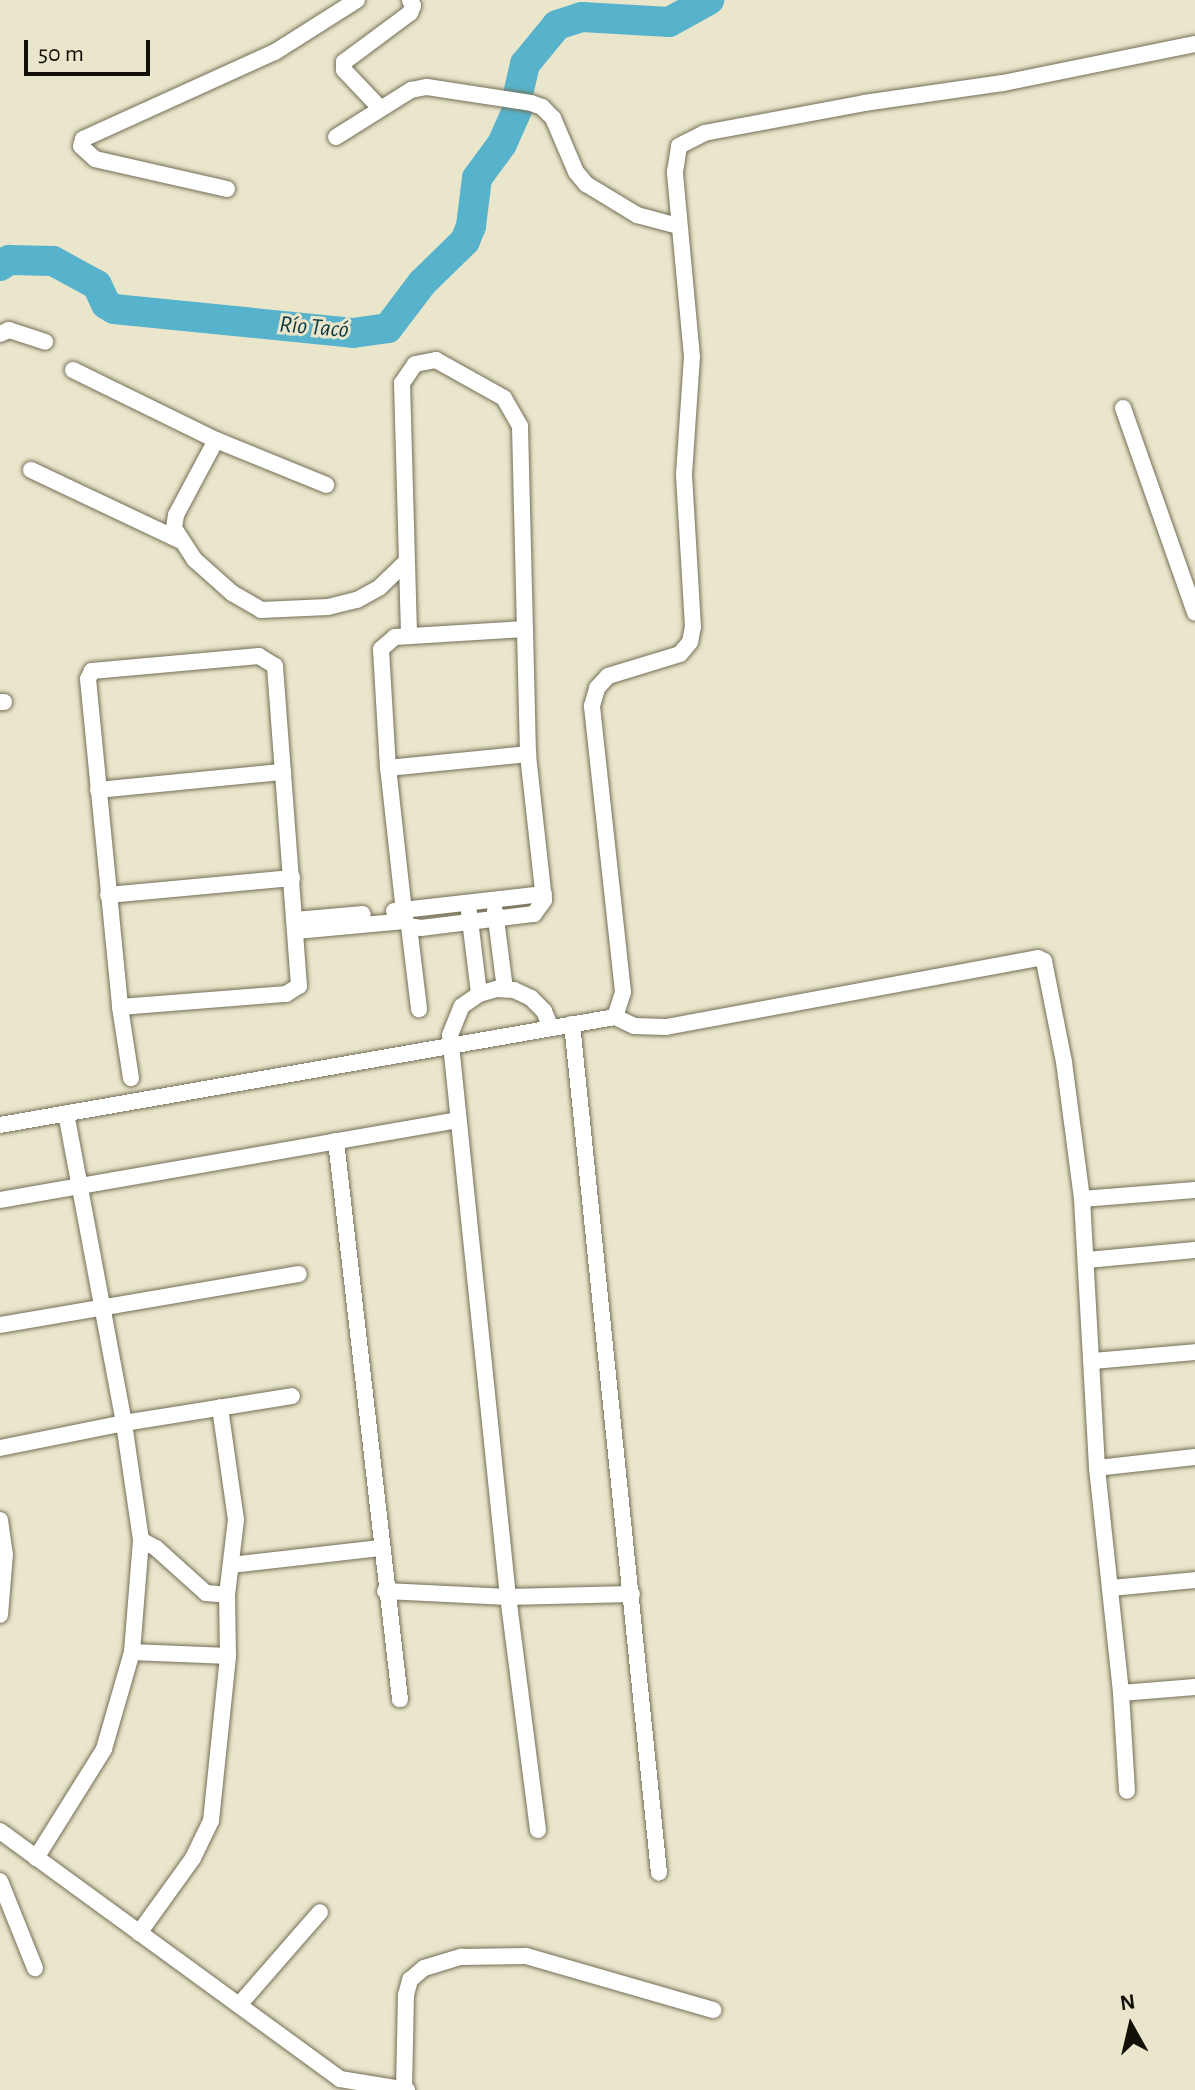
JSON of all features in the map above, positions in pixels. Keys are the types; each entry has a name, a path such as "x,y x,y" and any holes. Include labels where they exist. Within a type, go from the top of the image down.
{"street":[{"path":"227,189 95,159 81,146 83,139 275,52 357,0"},
{"path":"380,108 344,70 344,62 410,13 413,6 410,0"},
{"path":"615,1017 623,992 592,706 597,688 608,676 673,657 685,649 692,635 684,474 692,357 678,226 675,172 679,146 704,133 864,103 1003,83 1195,44"},
{"path":"336,137 411,90 427,87 542,107 553,118 576,172 586,184 637,215 678,226"},
{"path":"0,334 9,330 45,342"},
{"path":"295,926 405,919 470,922 534,914 542,905 544,894 528,754 518,420 504,398 436,360 415,364 402,383 409,636"},
{"path":"73,370 216,440 326,485"},
{"path":"1123,408 1195,613"},
{"path":"216,440 176,515 174,528 179,540 195,560 232,593 261,610 328,607 357,600 380,587 407,561"},
{"path":"31,470 179,540"},
{"path":"419,1009 405,919 388,768 380,655 389,640 409,636 525,629"},
{"path":"120,1007 286,994 299,986 275,666 259,656 92,671 88,679 120,1007 131,1078"},
{"path":"388,768 528,754"},
{"path":"98,790 283,772"},
{"path":"108,895 292,878"},
{"path":"405,919 468,903 544,894"},
{"path":"494,900 505,989"},
{"path":"468,903 479,994"},
{"path":"0,1125 615,1017 634,1026 666,1027 1038,958 1047,968 1053,1000 1082,1199 1097,1468 1121,1693 1127,1791"},
{"path":"538,1830 508,1597 450,1045 456,1015 479,994 505,989 531,998 544,1011 551,1028"},
{"path":"572,1024 659,1873"},
{"path":"36,1858 104,1749 132,1652 141,1540 124,1423 66,1113"},
{"path":"0,1200 458,1120"},
{"path":"336,1141 380,1548 400,1699"},
{"path":"1082,1199 1195,1190"},
{"path":"1087,1260 1195,1250"},
{"path":"0,1325 299,1274"},
{"path":"1093,1361 1195,1352"},
{"path":"0,1448 124,1423 292,1396"},
{"path":"139,1933 193,1858 211,1821 228,1656 227,1595 236,1520 220,1407"},
{"path":"1097,1468 1195,1457"},
{"path":"0,1520 5,1554 0,1615"},
{"path":"141,1540 156,1548 206,1593 227,1595"},
{"path":"231,1565 380,1548"},
{"path":"1111,1588 1195,1580"},
{"path":"385,1591 508,1597 632,1594"},
{"path":"132,1652 228,1656"},
{"path":"1121,1693 1195,1687"},
{"path":"0,1831 347,2085 405,2090 406,1995 410,1980 424,1968 461,1957 526,1956 713,2010"},
{"path":"0,1881 35,1968"},
{"path":"239,2005 320,1912"}],"waterway":[{"name":"Río Tacó","path":"519,90 525,64 557,25 582,17 669,22 709,0"},
{"name":"Río Tacó","path":"0,266 9,260 53,261 97,285 106,304 114,309 353,333 388,328 422,283 465,241 471,226 477,178 502,144 517,110"}]}
